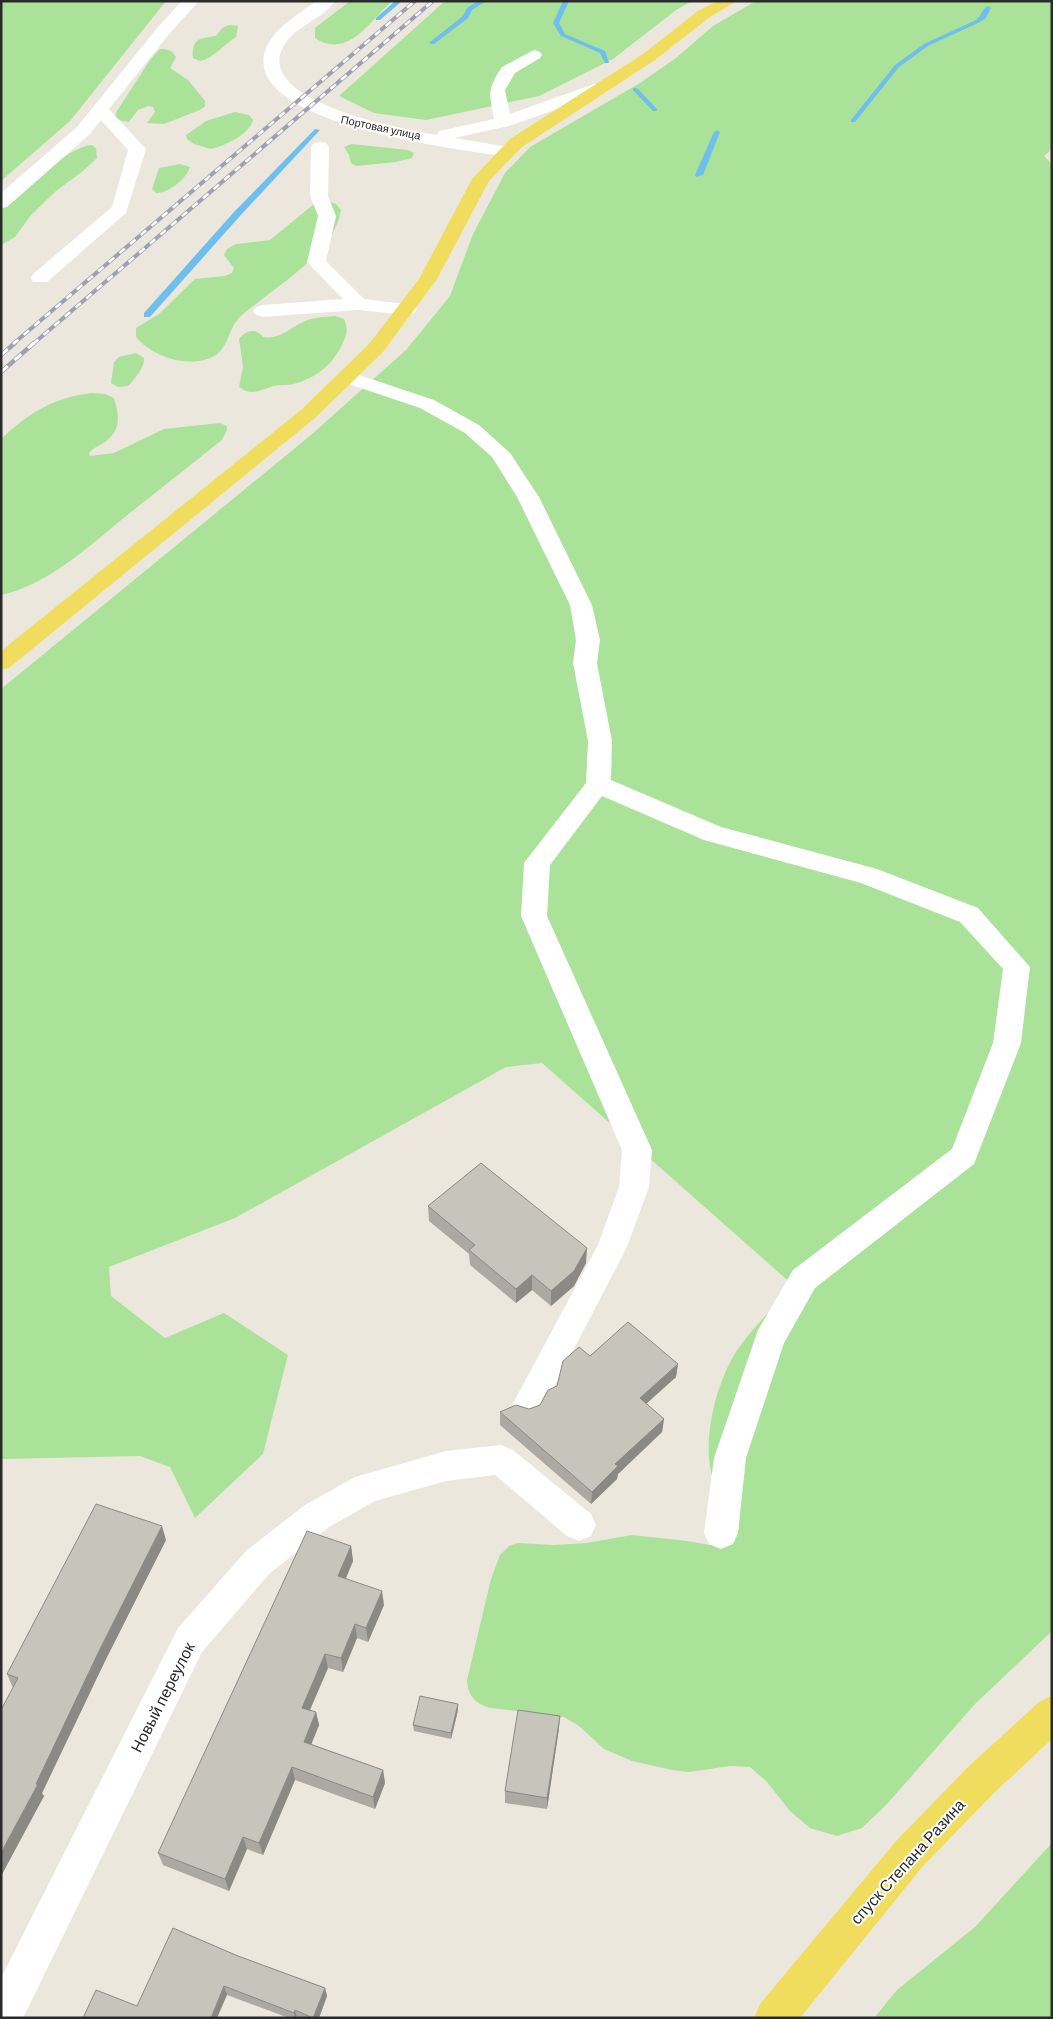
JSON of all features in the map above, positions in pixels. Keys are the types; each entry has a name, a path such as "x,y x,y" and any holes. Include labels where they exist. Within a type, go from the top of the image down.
{"main road":[{"path":"1,664 308,414 376,348 407,309 428,278 481,179 508,152 533,130 649,57 704,14 729,1"},
{"name":"спуск Степана Разина","path":"774,2018 910,1853 981,1780 1052,1714"}],"street":[{"path":"1,203 83,131 164,30 191,1"},
{"name":"Портовая улица","path":"327,1 296,24 275,48 272,59 277,77 286,88 308,105 352,123 508,152"},
{"path":"503,122 497,90 508,70 534,55"},
{"path":"421,136 468,131 503,122 600,88"},
{"path":"40,278 120,208 137,149 100,109"},
{"path":"320,147 319,196 327,216 316,262 358,304"},
{"path":"263,311 358,304 407,309"},
{"path":"347,377 427,404 472,429 500,453 528,497 581,605 588,640 585,663 600,741 598,784 537,863 534,916 637,1150 634,1188 612,1247 528,1406"},
{"path":"598,784 713,834 868,876 969,916 1017,967 1007,1043 964,1156 804,1279 769,1340 730,1458 721,1533"},
{"name":"Новый переулок","path":"2,2018 190,1640 258,1562 317,1516 367,1488 446,1466 500,1460 579,1525"}],"green space":[{"path":"1,1 166,1 70,121 1,181"},
{"path":"350,1 392,1 367,27 348,41 338,44 327,44 315,38 315,28"},
{"path":"445,1 692,1 676,10 613,59 539,96 426,120 374,113 339,96"},
{"path":"756,1 1052,1 1052,149 1044,156 1052,164 1052,1631 975,1704 887,1804 862,1828 837,1836 810,1828 790,1811 767,1782 750,1767 730,1766 689,1772 632,1761 604,1749 579,1726 564,1717 491,1708 477,1702 469,1691 467,1680 491,1579 500,1555 509,1546 518,1543 554,1545 587,1543 632,1535 710,1545 731,1537 739,1529 735,1514 717,1488 711,1472 709,1457 710,1425 718,1392 730,1362 758,1324 794,1286 542,1063 506,1067 235,1218 109,1267 111,1296 165,1338 224,1313 288,1355 263,1454 195,1518 170,1467 140,1456 1,1459 1,689 311,435 406,350 450,296 473,234 505,173 530,147 640,83 676,58 713,26"},
{"path":"229,25 238,26 236,37 205,60 200,61 193,58 194,46 198,40 216,36 222,28"},
{"path":"160,49 170,50 173,53 176,57 170,68 188,80 205,101 205,106 200,110 164,124 147,123 155,112 153,107 148,106 138,110 129,122 118,120 115,116 117,111 150,60"},
{"path":"235,112 249,115 253,120 247,130 236,139 211,149 194,144 187,139 186,135 206,121"},
{"path":"351,144 408,150 414,153 412,158 396,162 356,166 351,163 344,147"},
{"path":"92,145 96,148 97,158 56,191 31,215 15,237 1,245 1,210 32,182 69,153"},
{"path":"180,164 190,167 185,176 166,191 156,193 152,189 159,168"},
{"path":"330,202 336,204 341,210 337,224 321,250 297,272 240,316 220,352 216,355 196,361 173,359 152,350 136,337 136,328 159,314 195,279 225,276 232,273 234,268 224,255 227,249 236,244 270,240 314,204"},
{"path":"335,316 344,319 347,330 337,354 321,371 294,384 274,386 255,392 243,390 239,387 243,366 239,339 244,334 254,331 263,337 274,337 307,320"},
{"path":"136,353 144,358 144,362 128,386 118,387 111,383 114,362 119,357"},
{"path":"91,393 105,394 114,398 118,418 113,435 91,451 89,453 90,456 114,453 164,429 220,423 227,426 227,430 222,440 67,563 35,583 1,595 1,439 22,421 42,408 64,399"},
{"path":"1052,1843 1052,2018 874,2018 897,1990 975,1927"}],"building":[{"path":"481,1163 587,1248 574,1271 551,1291 532,1275 516,1289 469,1250 475,1245 428,1206"},
{"path":"628,1322 678,1364 640,1398 664,1419 615,1464 618,1466 592,1492 500,1412 516,1405 529,1409 540,1405 548,1390 557,1386 563,1361 579,1347 590,1356"},
{"path":"96,1504 162,1526 100,1649 36,1784 38,1784 1,1853 1,1710 18,1678 7,1674"},
{"path":"307,1531 351,1546 338,1576 382,1591 366,1628 355,1624 341,1658 325,1654 302,1708 316,1712 304,1742 383,1770 373,1797 292,1767 259,1843 243,1837 225,1879 158,1853"},
{"path":"420,1696 458,1704 451,1733 413,1725"},
{"path":"518,1710 560,1716 547,1798 505,1791"},
{"path":"173,1928 238,1956 325,1988 313,2018 295,2010 294,2013 224,1986 211,2018 83,2018 96,1990 137,2006"}],"waterway":[{"path":"378,19 399,1"},
{"path":"432,43 466,17 469,9 483,1"},
{"path":"566,1 556,23 563,35 603,52 607,62"},
{"path":"853,121 897,66 926,45 978,21 984,17 988,8"},
{"path":"635,89 655,110"},
{"path":"147,315 237,214 317,130"},
{"path":"699,175 717,132"}],"railway":[{"path":"13,344 415,1"},
{"path":"33,344 433,1"},
{"path":"1,355 15,343"},
{"path":"1,372 34,343"}]}
